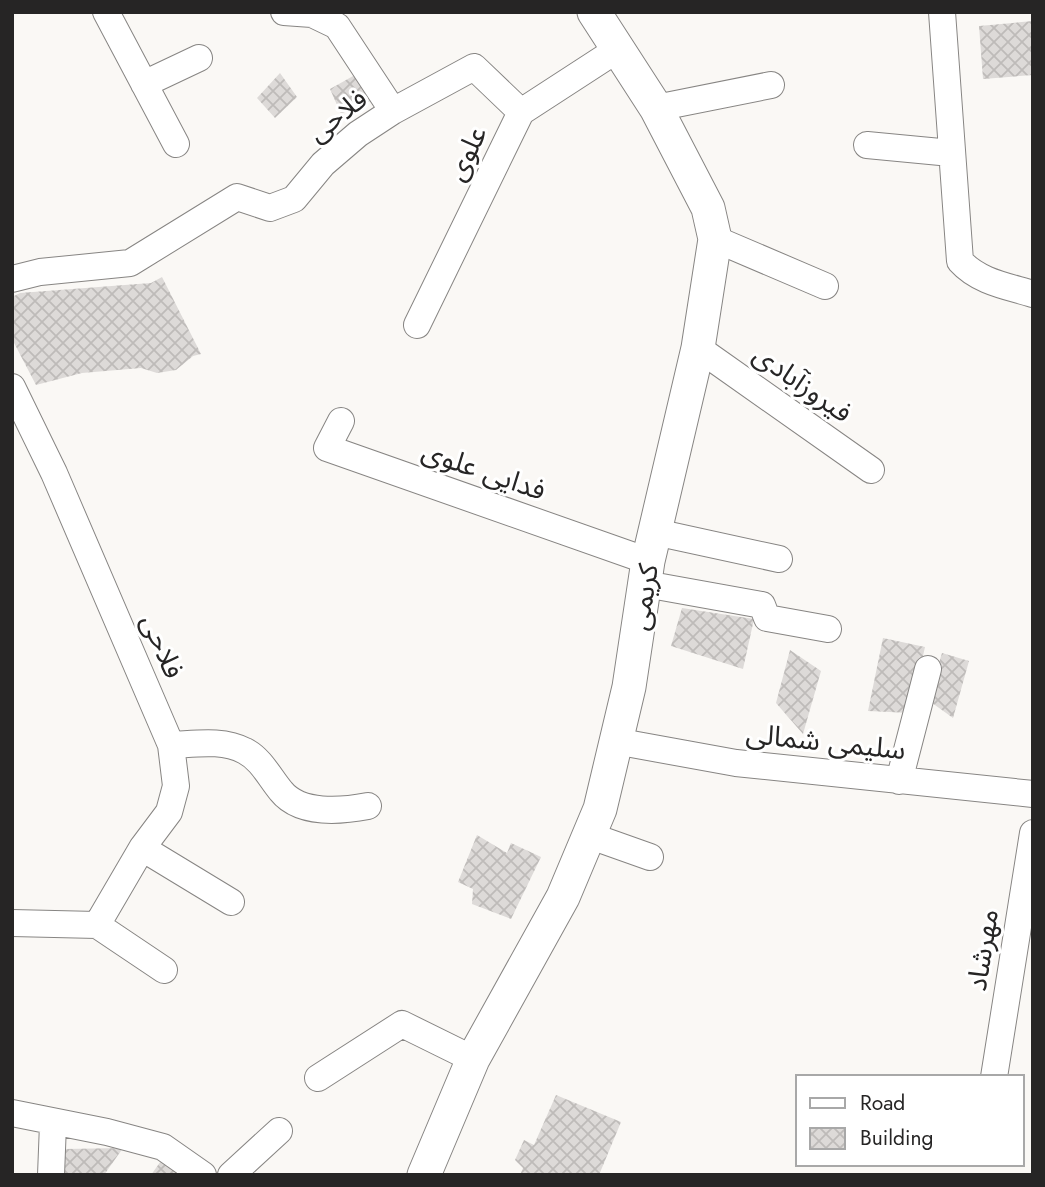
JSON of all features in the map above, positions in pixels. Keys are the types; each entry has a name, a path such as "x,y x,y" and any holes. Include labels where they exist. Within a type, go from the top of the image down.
{"main road":[{"name":"کریمی","path":"424,1175 473,1059 563,897 600,809 629,687 649,559 698,348 715,239 708,208 656,108 594,12"}],"street":[{"path":"106,12 176,144"},
{"path":"284,12 312,14 337,26 393,111"},
{"path":"942,12 960,261 970,272 1033,294"},
{"name":"علوی","path":"417,325 521,112 618,49"},
{"path":"144,84 199,58"},
{"name":"فلاحی","path":"12,279 40,272 130,263 237,197 271,208 294,199 323,164 358,134 393,111 474,67 521,112"},
{"path":"656,108 771,85"},
{"path":"867,145 951,153"},
{"path":"715,239 825,286"},
{"name":"فیروزآبادی","path":"698,348 871,470"},
{"name":"فلاحی","path":"12,387 54,473 171,744 176,786 169,813 142,848 97,925"},
{"name":"فدایی علوی","path":"341,421 327,448 649,559"},
{"path":"649,559 779,559"},
{"path":"649,559 762,605 767,618 828,629"},
{"path":"899,781 928,668"},
{"name":"سلیمی شمالی","path":"615,741 736,763 1033,794"},
{"path":"171,744 221,743 247,751 267,771 283,794 311,808 342,810 368,806"},
{"name":"مهرشاد","path":"994,1075 1033,833"},
{"path":"588,835 650,858"},
{"path":"142,848 231,902"},
{"path":"12,923 97,925 164,970"},
{"path":"318,1078 402,1024 473,1059"},
{"path":"12,1113 53,1124 107,1132 163,1147 203,1175"},
{"path":"51,1175 53,1124"},
{"path":"231,1175 279,1131"}],"building":[{"path":"1033,21 1033,75 983,79 979,26"},
{"path":"362,71 375,99 341,114 330,89"},
{"path":"280,73 297,97 275,118 257,98"},
{"path":"162,277 201,354 193,356 176,370 157,373 141,368 82,373 36,385 12,339 12,297 20,293 151,283"},
{"path":"682,608 754,619 743,669 671,646"},
{"path":"883,638 925,647 910,713 868,711"},
{"path":"790,650 821,671 803,734 776,703"},
{"path":"942,653 969,661 953,718 928,700"},
{"path":"477,835 507,853 511,843 541,857 511,919 472,904 473,889 458,882"},
{"path":"556,1095 621,1122 599,1175 520,1175 523,1168 515,1160 524,1140 534,1145"},
{"path":"123,1148 104,1175 55,1175 64,1149"},
{"path":"163,1158 192,1175 151,1175"}]}
